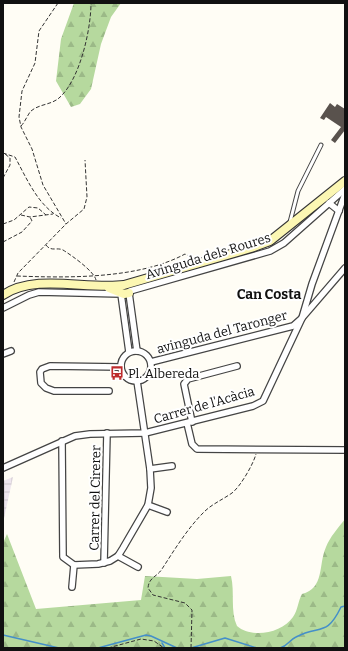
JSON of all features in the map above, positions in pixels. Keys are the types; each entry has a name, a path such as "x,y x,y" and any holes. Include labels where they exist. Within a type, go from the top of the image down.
{"street":[{"path":"3,308 29,295 40,292 126,291 138,282 261,245 274,239 289,228 345,181"},
{"name":"Avinguda dels Roures","path":"126,291 270,251 284,243 345,190"},
{"name":"Carrer de l'Acàcia","path":"3,468 82,434 145,433 253,406 263,401 302,318 312,284 345,194"},
{"path":"329,203 339,212"},
{"name":"avinguda del Taronger","path":"151,362 293,326 302,318 345,268"},
{"path":"7,292 17,287 34,284 94,286 126,291"},
{"path":"126,291 137,351"},
{"path":"126,291 130,352"},
{"path":"3,354 11,351"},
{"path":"137,351 146,354 151,362 149,374 137,381 128,378 121,367 124,358 130,352 137,351"},
{"path":"109,391 50,390 41,383 40,372 42,369 50,366 121,367"},
{"path":"237,366 188,379 184,384 192,444 197,449 345,450"},
{"path":"62,442 63,557 74,564 104,563 118,556 148,505 151,488 150,469 137,381"},
{"name":"Carrer del Cirerer","path":"104,563 107,434"},
{"path":"150,469 172,466"},
{"path":"148,505 167,512"},
{"path":"118,556 138,568"},
{"path":"72,587 74,564"}],"lane":[{"path":"289,228 291,212 298,191 321,145"}],"path":[{"path":"58,3 39,31 35,63 22,90 19,117 21,127 32,149 43,185 61,219"},
{"path":"21,127 31,111 51,104 60,97 71,82 84,50 91,3"},
{"path":"4,154 15,157 38,198 53,214 66,224"},
{"path":"3,178 10,165 10,158 4,154"},
{"path":"7,292 17,276 66,224 84,208 87,197 85,160"},
{"path":"3,224 14,220 31,206 38,208 46,215"},
{"path":"21,215 30,217 53,214"},
{"path":"3,242 27,229 32,221 30,217"},
{"path":"46,245 50,249 64,251 89,269 95,276 94,286"},
{"path":"17,276 95,276 123,273 156,266 185,254 192,258 195,264"},
{"path":"191,648 190,631 192,614 189,606 153,595 148,588 150,580 161,572 179,543 204,512 218,500 236,490 254,460 257,450"},
{"path":"108,648 141,639 154,641 164,648"}],"shaded area":[{"path":"13,477 3,523 3,481"}],"green space":[{"path":"74,3 121,3 111,17 101,44 91,89 80,104 71,107 56,81 61,39"},
{"path":"345,519 345,648 3,648 3,543 7,534 36,609 141,600 145,576 197,579 231,576 233,588 233,608 237,626 243,630 258,633 282,627 293,617 302,594 314,587 318,581 326,547 332,536"}],"building":[{"path":"330,103 335,107 337,104 345,109 345,130 335,143 331,140 341,127 326,117 324,120 320,118"}],"waterway":[{"path":"280,648 304,633 326,627 336,617 341,607 345,606"},
{"path":"3,635 59,648"},
{"path":"98,648 146,635 177,648"},
{"path":"191,648 225,638 257,648"},
{"path":"162,643 165,648"}],"place":[{"name":"Pl. Albereda","path":"117,373"}],"district":[{"name":"Can Costa","path":"269,294"}]}
